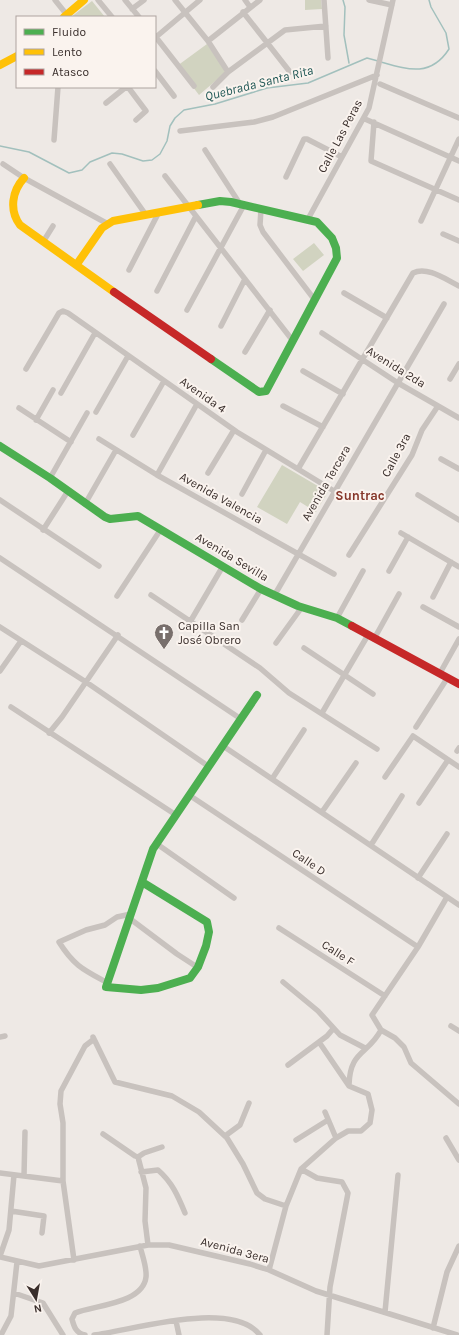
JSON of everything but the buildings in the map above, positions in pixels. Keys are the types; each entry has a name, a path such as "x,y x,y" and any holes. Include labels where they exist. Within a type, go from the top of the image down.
{"street":[{"path":"55,0 65,16 84,0"},
{"path":"98,0 111,16"},
{"path":"125,0 138,16"},
{"path":"132,9 144,0"},
{"path":"176,0 208,41 228,72"},
{"path":"194,86 156,36 200,0"},
{"path":"245,0 250,7"},
{"path":"208,41 260,0"},
{"path":"324,0 328,58"},
{"path":"370,0 393,2"},
{"name":"Calle Las Peras","path":"308,219 365,119 372,99 393,2"},
{"path":"243,12 290,72"},
{"path":"213,87 228,72 284,30 326,26"},
{"path":"0,65 16,57"},
{"path":"156,72 174,96"},
{"path":"180,131 254,122 273,117 377,73"},
{"path":"380,84 459,118"},
{"path":"54,140 58,88"},
{"path":"106,103 126,88"},
{"path":"128,88 146,110 136,120"},
{"path":"365,119 459,161"},
{"path":"374,122 371,161 459,200"},
{"path":"286,177 304,139 307,139 342,157"},
{"path":"421,221 459,139"},
{"path":"205,150 242,204"},
{"path":"3,164 24,178 108,224"},
{"path":"110,164 146,215"},
{"path":"165,176 293,341"},
{"path":"24,178 15,194 15,218 20,225 77,264 85,272 259,392 266,391 269,388 338,254 326,229 317,222 261,208 220,201 159,212 108,224 102,228 77,264"},
{"path":"187,310 221,248 242,204"},
{"path":"261,208 260,225 263,232 314,299"},
{"path":"313,210 317,222"},
{"path":"129,270 159,212"},
{"path":"157,291 196,216"},
{"path":"43,242 53,226"},
{"path":"443,234 459,241"},
{"path":"298,469 413,273 420,269 459,286"},
{"path":"221,326 245,279"},
{"path":"344,293 387,318"},
{"name":"Avenida Tercera","path":"274,596 444,304"},
{"path":"245,352 270,310"},
{"name":"Avenida 4","path":"26,369 59,313 63,312 234,430 334,491"},
{"path":"61,393 95,333"},
{"name":"Avenida 2da","path":"322,333 398,383 459,418"},
{"path":"96,412 128,356"},
{"path":"450,379 459,364"},
{"path":"303,371 343,394"},
{"path":"134,435 164,381"},
{"path":"36,420 53,390"},
{"path":"157,475 197,404"},
{"path":"283,406 323,427"},
{"name":"Calle 3ra","path":"349,555 412,455 422,430 438,406"},
{"path":"19,408 71,442"},
{"path":"50,478 88,413"},
{"path":"208,473 234,430"},
{"name":"Avenida Valencia","path":"99,439 157,475 334,574"},
{"name":"Avenida Sevilla","path":"0,446 50,478 85,504 110,519 138,516 274,596 337,618 459,684"},
{"path":"85,504 116,450"},
{"path":"242,494 266,450"},
{"path":"442,459 459,469"},
{"path":"43,530 68,491"},
{"path":"418,495 459,520"},
{"path":"0,500 99,566"},
{"path":"118,596 161,529"},
{"path":"401,533 459,567"},
{"path":"389,571 408,537"},
{"path":"0,558 37,584 118,635 241,719"},
{"path":"433,597 452,562"},
{"path":"190,622 223,566"},
{"path":"337,618 363,571"},
{"path":"242,620 261,589"},
{"path":"322,713 343,676 399,594"},
{"path":"151,596 260,668 288,693 377,749"},
{"path":"276,643 302,607"},
{"path":"423,607 459,627"},
{"path":"0,627 86,682 208,766"},
{"path":"50,732 62,718 118,635"},
{"path":"440,673 459,639"},
{"path":"0,671 21,641"},
{"path":"304,648 343,676 372,694"},
{"path":"416,727 448,677"},
{"path":"142,882 207,922 209,936 197,966 190,978 156,990 128,992 106,987 142,882 157,844 257,695"},
{"path":"11,707 176,815"},
{"path":"272,779 304,730"},
{"path":"385,777 413,736 459,767"},
{"path":"223,746 459,906"},
{"path":"419,803 448,760"},
{"path":"322,812 356,764"},
{"name":"Calle D","path":"189,795 418,947"},
{"path":"371,846 402,796"},
{"path":"418,878 446,834"},
{"path":"157,844 234,898"},
{"path":"447,897 418,947 372,1015 381,1030 396,1038 404,1047 411,1063 459,1104"},
{"path":"108,983 79,967 68,956 59,942 86,930 105,925 117,917 130,916 177,954 197,966"},
{"name":"Calle F","path":"279,928 385,996"},
{"path":"283,982 318,1011 333,1029 344,1038 365,1048"},
{"path":"451,1026 459,1031"},
{"path":"288,1065 327,1036 333,1029"},
{"path":"349,1086 352,1065 360,1052 375,1041 381,1030"},
{"path":"74,1260 63,1181 63,1123 60,1104 61,1091 85,1046 94,1038 115,1082 172,1096 199,1112 225,1136 243,1164 257,1193 265,1199 286,1206"},
{"path":"269,1270 286,1206 301,1169 336,1138 348,1131 361,1131 370,1124 372,1110 368,1094 349,1086 319,1042"},
{"path":"225,1136 240,1125 249,1103"},
{"path":"325,1112 336,1138"},
{"path":"296,1140 328,1120"},
{"path":"24,1176 25,1132"},
{"path":"103,1134 114,1144 138,1157"},
{"path":"446,1138 459,1160"},
{"path":"138,1157 162,1147"},
{"path":"138,1157 146,1188 145,1221 148,1245"},
{"path":"301,1169 317,1178 342,1182 348,1193 330,1287 327,1335"},
{"path":"141,1172 158,1170 175,1190 185,1213"},
{"path":"0,1173 63,1181"},
{"path":"0,1257 9,1230 14,1175"},
{"path":"385,1312 398,1175"},
{"path":"11,1211 44,1216 42,1233"},
{"name":"Avenida 3era","path":"0,1257 39,1266 140,1246 169,1245 269,1270 330,1296 457,1335"},
{"path":"85,1335 76,1330 74,1326 72,1319 75,1313 119,1302 130,1297 140,1289 146,1278 140,1246"},
{"path":"433,1328 447,1272 459,1246"},
{"path":"1,1335 11,1316 17,1262"},
{"path":"14,1293 43,1303 63,1335"},
{"path":"94,1335 198,1317 223,1318 254,1327 260,1335"},
{"path":"176,1321 179,1335"}],"green space":[{"path":"305,0 321,0 322,9 305,10"},
{"path":"92,1 104,16 72,16"},
{"path":"207,44 226,72 199,95 177,66"},
{"path":"314,243 324,255 303,271 293,259"},
{"path":"282,465 328,492 316,512 300,502 287,524 257,507"}],"waterway":[{"path":"343,0 345,7 344,35 349,63"},
{"name":"Quebrada Santa Rita","path":"381,62 410,69 427,68 442,58 449,49 446,33 431,7 429,0"},
{"name":"Quebrada Santa Rita","path":"0,146 29,152 69,173 82,170 90,162 112,153 122,154 143,161 152,160 160,154 167,141 170,126 175,118 184,110 215,104 267,88 308,83 367,58 378,61"}],"traffic: fast":[{"path":"198,205 220,201 231,202 317,222 332,238 336,248 337,258 266,391 259,392 211,359"},
{"path":"0,446 50,478 105,517 110,519 138,516 261,589 298,606 337,618 352,626"},
{"path":"142,882 207,922 209,932 206,946 198,967 190,978 158,988 141,990 106,987 153,849 257,695"}],"traffic: slow":[{"path":"65,16 84,0"},
{"path":"0,65 16,57"},
{"path":"24,178 17,189 13,201 14,213 20,225 114,292"},
{"path":"77,264 102,228 113,221 198,205"}],"traffic: jam":[{"path":"114,292 211,359"},
{"path":"352,626 459,684"}],"place":[{"name":"Capilla San José Obrero","path":"164,650"}],"district":[{"name":"Suntrac","path":"360,495"}]}
